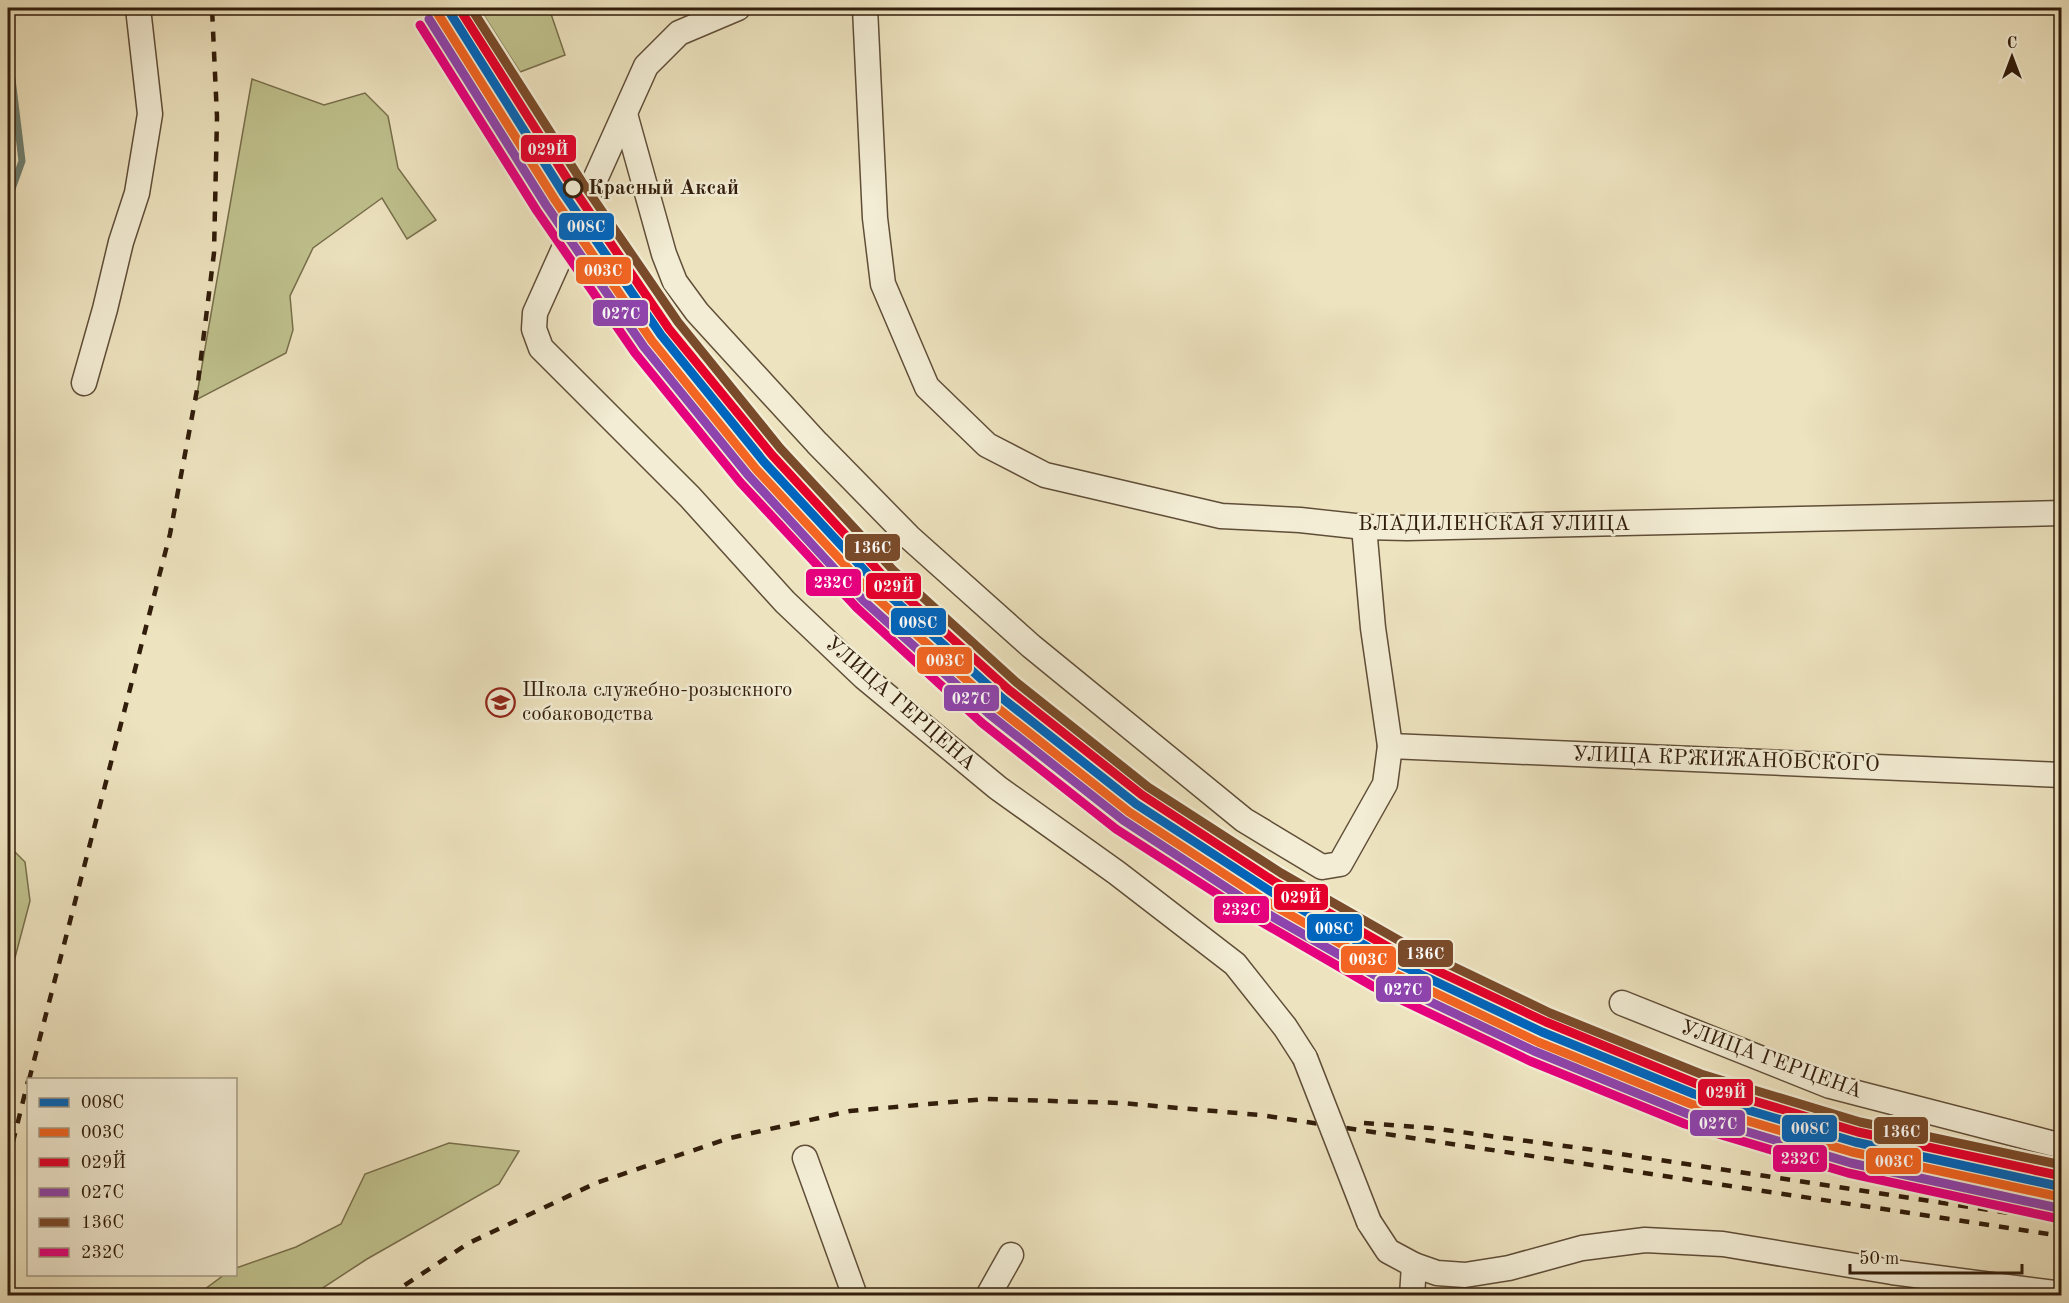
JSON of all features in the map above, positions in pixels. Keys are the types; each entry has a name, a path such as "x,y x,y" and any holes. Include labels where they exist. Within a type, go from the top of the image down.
{"street":[{"path":"84,384 121,242 137,193 150,114 138,8"},
{"path":"738,8 679,33 646,66 625,114 664,255 675,282 697,312 817,443 909,537 1013,631 1244,820 1322,867 1340,864 1385,784 1390,746 1373,628 1364,527"},
{"name":"ВЛАДИЛЕНСКАЯ УЛИЦА","path":"865,8 875,218 883,284 927,387 987,445 1045,475 1221,516 1300,520 1364,527 1407,528 2061,513"},
{"name":"УЛИЦА ГЕРЦЕНА","path":"625,114 535,313 534,329 541,348 690,497 785,602 864,677 998,788 1117,873 1235,964 1278,1018 1305,1058 1369,1222 1388,1251 1414,1265 1437,1273 1466,1275 1509,1269 1582,1248 1645,1240 1722,1244 1892,1272 2061,1294"},
{"name":"УЛИЦА КРЖИЖАНОВСКОГО","path":"1390,746 2061,775"},
{"name":"УЛИЦА ГЕРЦЕНА","path":"1622,1003 1830,1086 2061,1146"},
{"path":"805,1158 855,1296"},
{"path":"988,1296 1011,1255"},
{"path":"1412,1296 1414,1265"}],"green space":[{"path":"479,8 549,8 565,55 520,72"},
{"path":"252,79 324,105 365,93 388,116 398,168 436,220 407,239 382,198 313,248 290,296 293,330 286,353 196,400"},
{"path":"8,845 25,862 30,901 8,984"},
{"path":"449,1143 519,1151 499,1184 367,1259 312,1295 197,1295 223,1276 237,1276 237,1268 296,1247 341,1224 365,1174"}],"waterway":[{"path":"8,200 22,161 12,79"}],"railway":[{"path":"30,1078 170,534 197,390 214,253 217,117 212,8"},
{"path":"8,1162 27,1085"},
{"path":"388,1296 469,1243 596,1183 730,1138 850,1111 986,1099 1121,1103 1260,1115 2062,1236"},
{"path":"1364,1123 1431,1128 1594,1150 2062,1221"}],"transit line":[{"name":"008С","path":"447,8 564,194 661,335 764,462 878,585 1002,698 1136,804 1270,891 1390,960 1542,1032 1694,1094 1855,1142 2062,1187"},
{"name":"029Й","path":"459,8 573,188 669,329 772,455 885,578 1009,690 1142,795 1275,882 1395,951 1546,1022 1697,1084 1858,1132 2062,1176"},
{"name":"136С","path":"471,8 582,182 678,322 780,448 893,570 1016,682 1148,787 1281,873 1400,941 1550,1013 1701,1074 1860,1122 2062,1165"},
{"name":"003С","path":"438,14 555,200 652,341 756,469 871,593 995,706 1129,812 1264,900 1385,969 1538,1042 1691,1104 1852,1152 2060,1197"},
{"name":"027С","path":"429,19 546,205 644,347 748,475 864,601 989,714 1123,820 1259,909 1380,978 1534,1051 1688,1114 1851,1163 2058,1208"},
{"name":"232C","path":"420,25 537,211 635,353 740,482 857,608 982,723 1116,829 1253,917 1374,987 1530,1061 1685,1124 1848,1173 2055,1218"}],"place":[{"name":"Красный Аксай","path":"573,188"},
{"name":"Школа служебно-розыскного собаководства","path":"501,702"}]}
